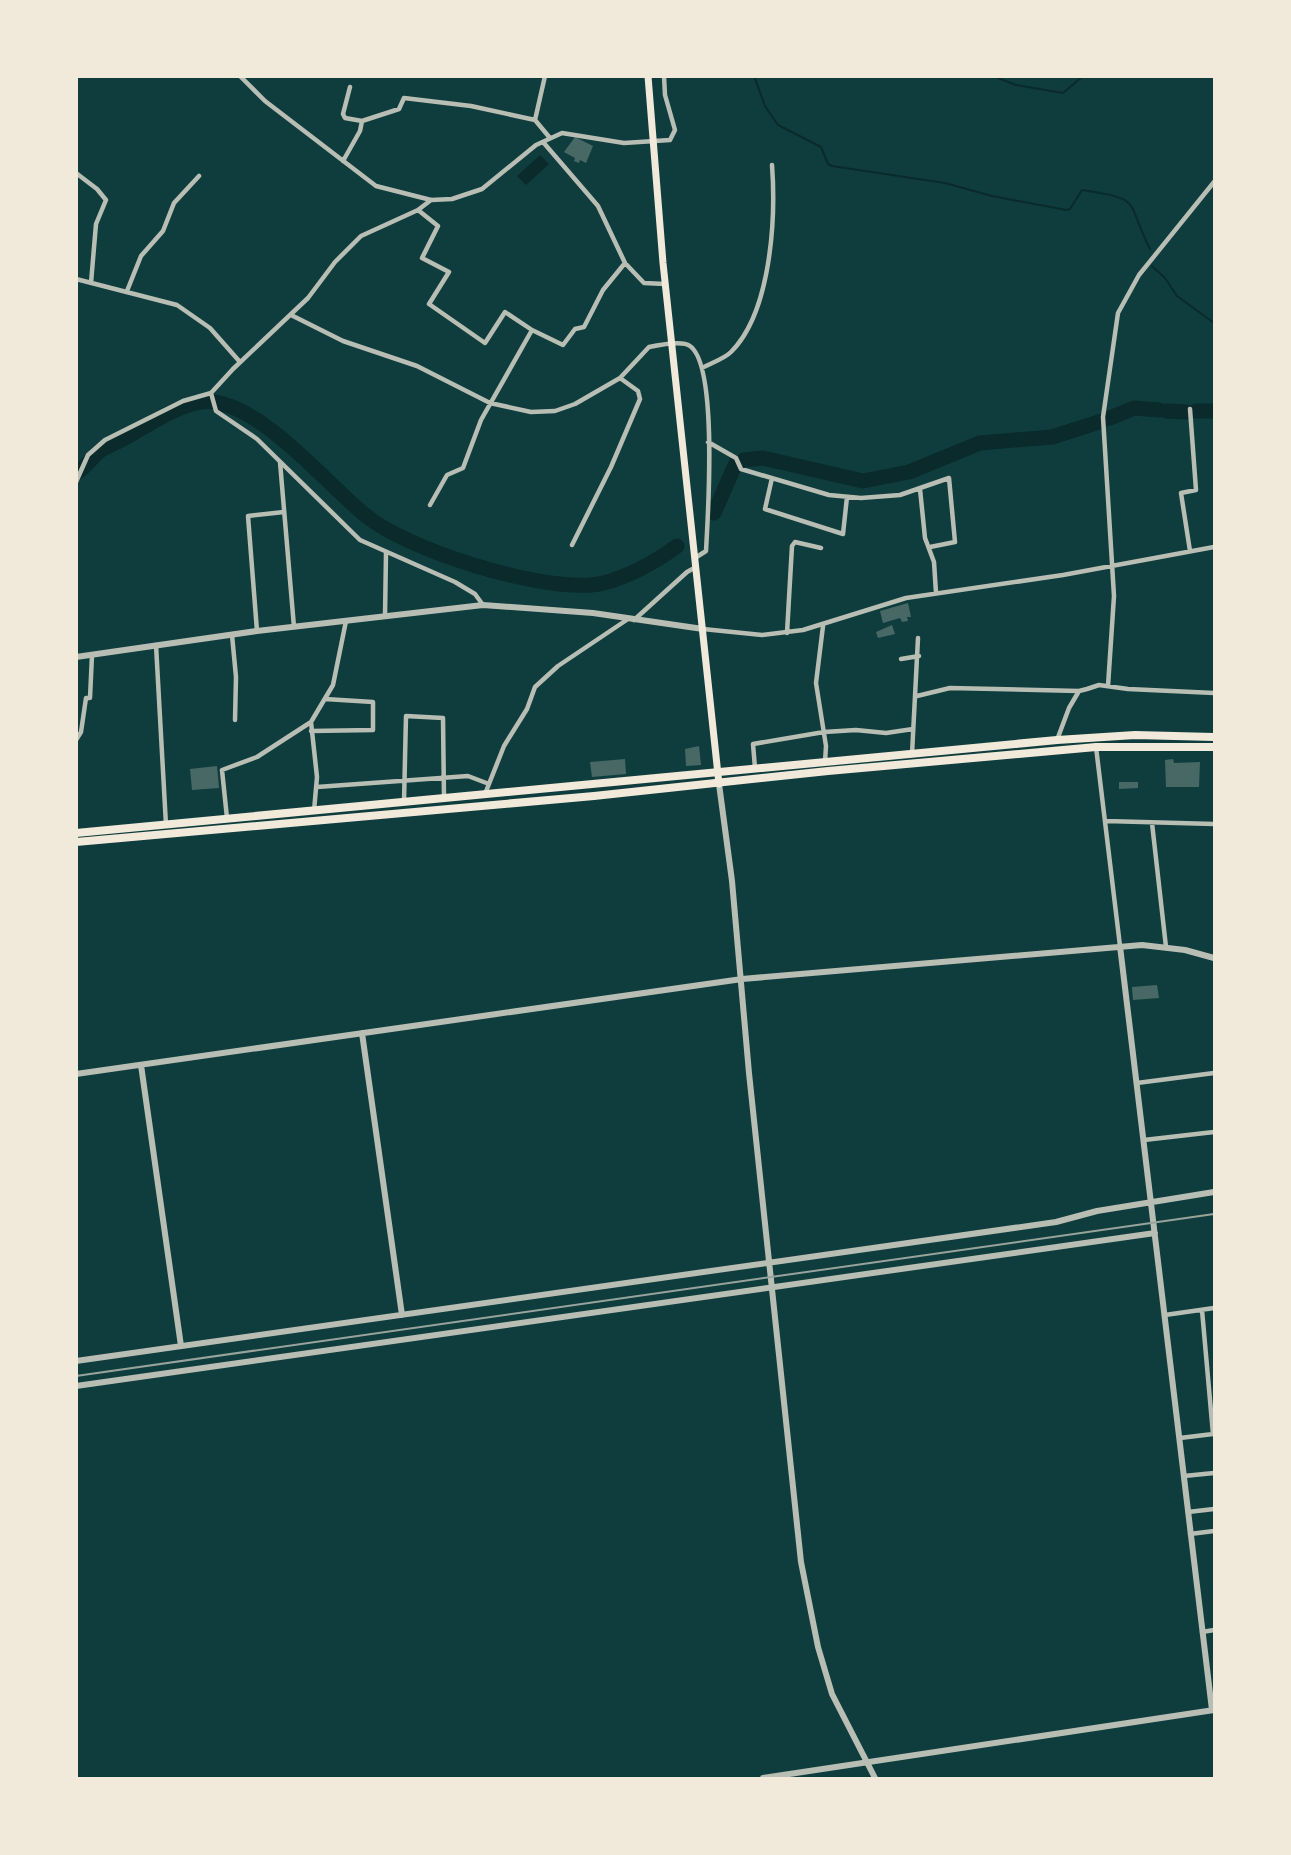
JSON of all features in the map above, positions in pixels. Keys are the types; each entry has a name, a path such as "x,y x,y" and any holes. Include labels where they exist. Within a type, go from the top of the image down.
{"highway":[{"path":"76,833 1057,740 1136,735 1215,737"},
{"path":"76,842 719,784 828,771 1096,747 1215,747"}],"main road":[{"path":"648,76 651,142 671,344 719,784"}],"street":[{"path":"240,76 265,101 383,189 431,200 452,199 482,189 549,138 569,133 624,143 670,140 674,133 665,95 664,76"},
{"path":"535,120 545,76"},
{"path":"350,87 344,115 362,121 399,109 404,99 471,106 535,120 549,138"},
{"path":"343,161 360,131 362,121"},
{"path":"543,142 598,206 625,263 644,283 665,284"},
{"path":"702,368 730,353 755,313 770,256 772,165"},
{"path":"76,172 97,189 106,200 96,224 91,283"},
{"path":"126,291 141,256 163,231 174,203 199,176"},
{"path":"1108,686 1113,566 1104,417 1118,313 1139,275 1215,182"},
{"path":"76,482 88,455 105,440 183,402 213,399 240,362 308,298 346,249 361,236 418,210 431,200"},
{"path":"418,210 438,226 422,258 449,272 429,304 485,343 505,312 532,330 563,345 575,329 584,327 603,290 625,263"},
{"path":"76,279 170,302 187,310 210,328 240,362"},
{"path":"291,315 343,341 417,366 490,403 531,412 555,411 574,404 620,378 646,348 683,342 692,347 707,386 708,442 706,551 694,558"},
{"path":"430,505 447,475 464,468 471,441 532,330"},
{"path":"572,545 611,467 640,399 638,391 620,378"},
{"path":"213,399 216,411 244,429 280,461 350,533 386,553 460,585 475,594 483,605"},
{"path":"1190,409 1196,490 1181,493 1190,551"},
{"path":"708,442 736,458 741,469 847,497 890,497 949,478 955,542 930,547"},
{"path":"280,461 294,627"},
{"path":"772,478 765,509 843,534 847,497"},
{"path":"920,489 925,538 930,547 936,594"},
{"path":"257,631 248,516 284,512"},
{"path":"787,633 792,546 795,542 821,548"},
{"path":"76,657 257,631 483,605 556,610 762,635 787,633 823,626 874,607 936,594 1215,547"},
{"path":"385,616 386,553"},
{"path":"485,795 504,746 527,709 535,687 552,671 631,619 696,567"},
{"path":"228,819 222,770 257,757 311,722 333,685 346,621"},
{"path":"823,626 816,683 824,732 825,762"},
{"path":"232,635 236,677 235,720"},
{"path":"912,754 919,656 918,638"},
{"path":"156,645 166,825"},
{"path":"76,740 81,732 86,698 90,698 92,655"},
{"path":"901,659 919,656"},
{"path":"916,696 950,688 1079,691 1099,685 1128,689 1215,693"},
{"path":"1057,740 1069,708 1079,691"},
{"path":"311,731 373,730 373,702 325,699"},
{"path":"404,802 406,716 443,718 444,799"},
{"path":"311,722 317,787 314,811"},
{"path":"755,769 753,744 856,729 886,733 914,729"},
{"path":"763,1779 1213,1710 1096,747"},
{"path":"317,787 468,776 489,784"},
{"path":"719,784 742,979 801,1562 808,1600 832,1694 875,1779"},
{"path":"1106,821 1215,824"},
{"path":"1152,823 1166,947"},
{"path":"76,1074 742,979 1120,946 1166,947 1215,958"},
{"path":"362,1033 402,1315"},
{"path":"141,1065 181,1346"},
{"path":"1137,1083 1215,1073"},
{"path":"1144,1140 1215,1132"},
{"path":"76,1361 1056,1222 1082,1214 1215,1192"},
{"path":"76,1386 1155,1233"},
{"path":"1165,1315 1215,1308"},
{"path":"1180,1437 1214,1434 1202,1310"},
{"path":"1184,1476 1215,1473"},
{"path":"1188,1512 1215,1509"},
{"path":"1191,1534 1215,1531"},
{"path":"1202,1632 1215,1630"}],"water":[{"path":"540,155 549,164 526,185 517,176"}],"building":[{"path":"575,137 593,146 586,163 580,160 579,163 574,161 575,158 564,152"},
{"path":"908,603 911,617 907,617 908,621 902,622 900,618 883,623 880,611"},
{"path":"892,625 895,634 878,638 876,632"},
{"path":"699,746 701,765 686,766 685,749"},
{"path":"625,759 626,774 592,777 590,762"},
{"path":"1173,759 1174,763 1200,762 1199,787 1166,787 1165,760"},
{"path":"217,766 219,788 192,790 190,769"},
{"path":"1119,782 1138,782 1138,788 1119,789"},
{"path":"1157,985 1159,998 1133,1000 1132,987"}],"waterway":[{"path":"754,76 765,106 778,125 821,147 828,164 832,166 945,183 992,196 1066,210 1070,209 1082,190 1115,196 1130,204 1150,249"},
{"path":"993,76 1016,85 1063,93 1083,76"},
{"path":"1152,266 1165,278 1177,296 1214,323"},
{"path":"76,473 103,449 167,414 192,404 214,402 233,407 273,432 365,515 385,529 411,542 473,565 538,581 567,585 591,585 636,571 677,546"},
{"path":"1110,418 1134,408 1159,410"},
{"path":"1166,411 1187,412"},
{"path":"1196,411 1214,411"},
{"path":"744,460 763,458 863,481 909,472 980,443 1052,437 1102,421"},
{"path":"714,513 736,463"}],"railway":[{"path":"76,1376 1214,1214"}]}
